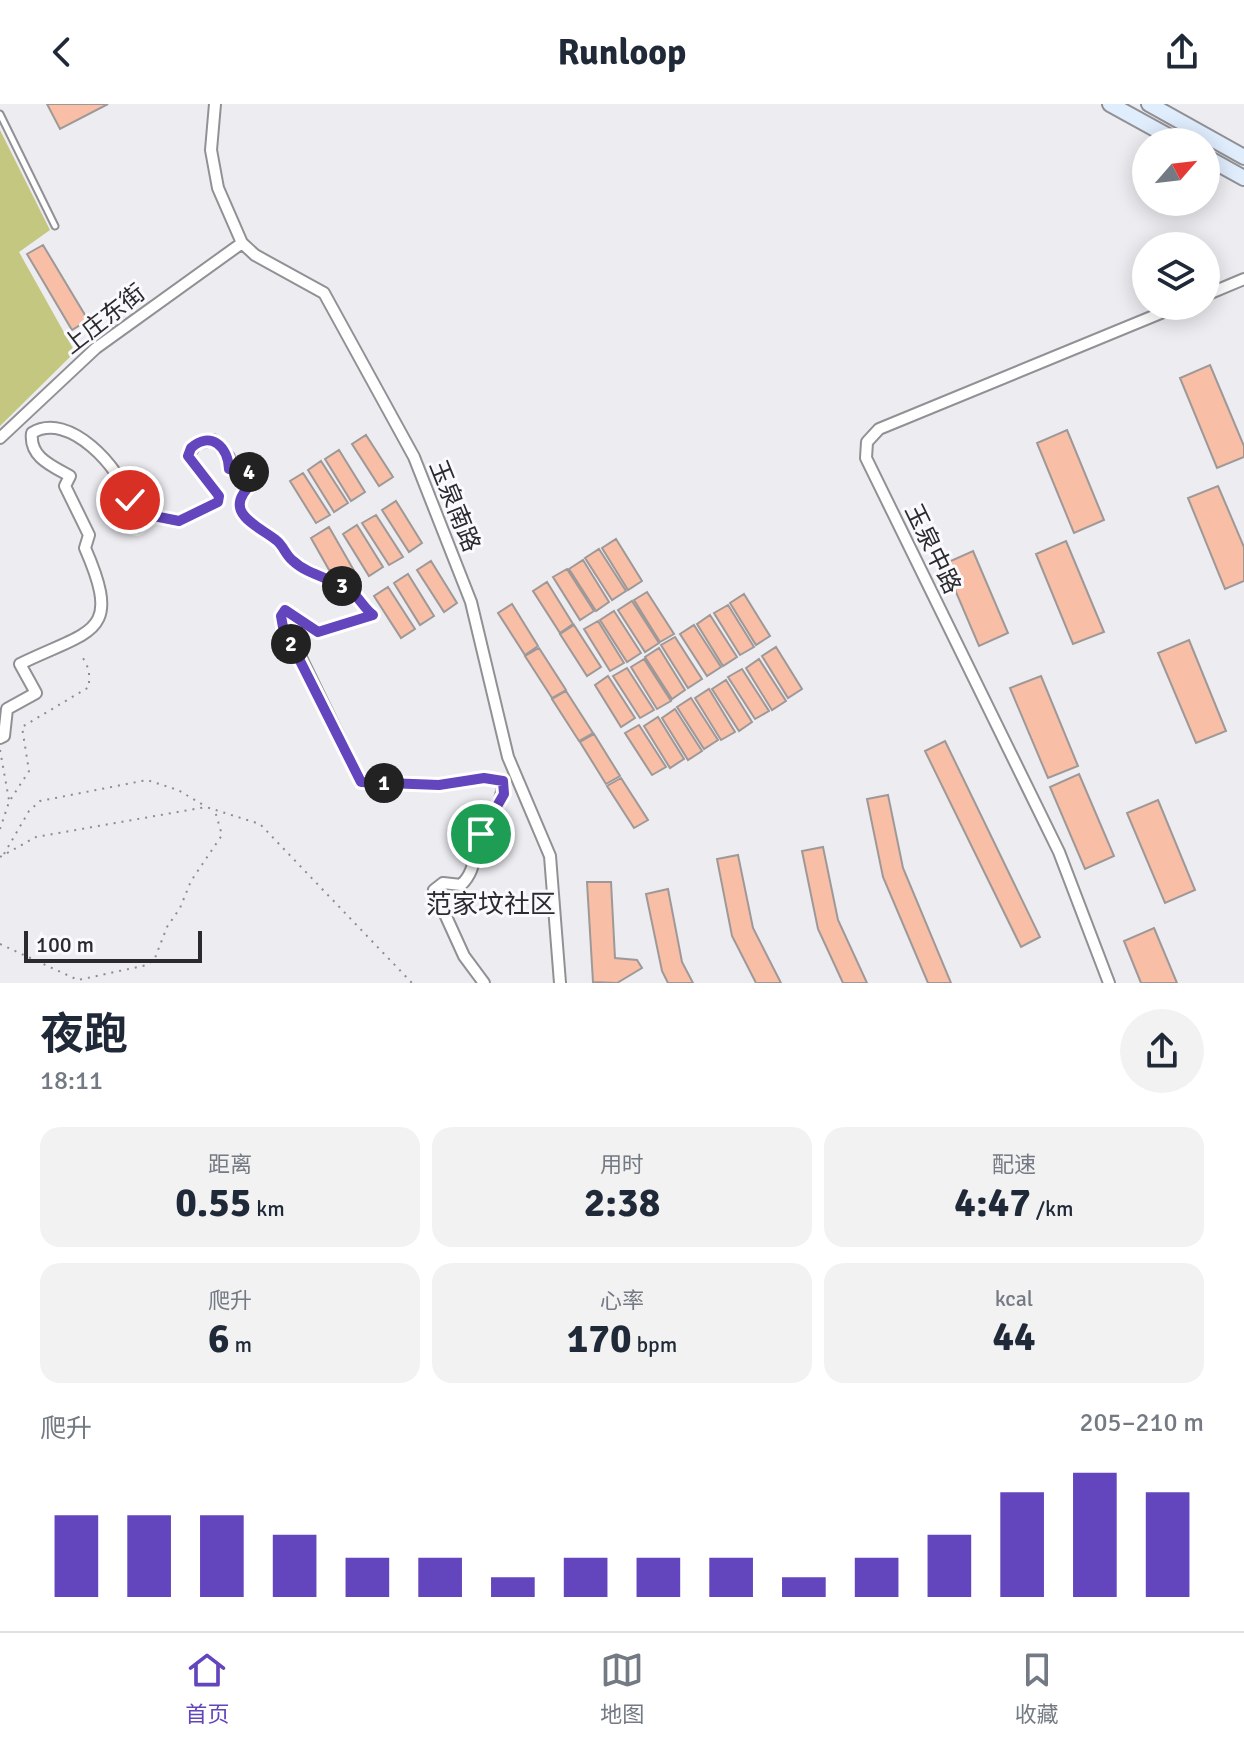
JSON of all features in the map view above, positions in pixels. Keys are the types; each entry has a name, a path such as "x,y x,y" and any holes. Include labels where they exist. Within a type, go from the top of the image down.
{"main road":[{"path":"1110,104 1154,128"},
{"path":"1149,104 1244,157"},
{"path":"1220,165 1244,178"}],"street":[{"path":"215,104 211,150 218,188 242,243"},
{"name":"上庄东街","path":"0,438 96,348 242,243"},
{"name":"玉泉南路","path":"242,243 255,255 324,293 414,457 471,602 516,784 550,856 560,983"},
{"path":"1220,289 1244,279"},
{"name":"玉泉中路","path":"1109,983 1059,852 866,458 867,442 879,429 1144,320"},
{"path":"0,738 4,736 7,709 36,693 20,664 95,628 103,615 101,587 85,548 89,535 65,486 70,476 44,462 31,441 32,433 55,428 82,437 122,486 130,500 132,527 137,528 154,516 179,521 218,502 219,496 188,456 196,444 213,440 229,457 229,469 254,474 255,481 247,488 240,504 242,517 252,527 280,542 291,559 324,581 335,582 355,594 361,606 373,615 318,632 295,613 285,610 281,616 283,627 361,782 439,785 484,778 503,781 504,794 481,834 472,872 461,885 443,883 434,890 464,956 484,983"}],"lane":[{"path":"0,114 55,226"}],"path":[{"path":"0,829 9,802 29,771 22,727 89,687 89,670 83,658"},
{"path":"0,750 9,802"},
{"path":"2,856 29,811 40,801 147,780 178,790 206,807 260,824 412,983"},
{"path":"2,856 36,837 206,807"},
{"path":"0,944 78,980 147,965 155,958 191,881 222,835 215,810"}],"green space":[{"path":"0,130 50,230 19,252 75,352 0,426"}],"building":[{"path":"47,104 108,104 60,129"},
{"path":"43,245 88,320 72,330 27,254"},
{"path":"1210,365 1244,446 1244,457 1217,468 1180,378"},
{"path":"1067,430 1104,520 1074,533 1037,443"},
{"path":"366,435 393,477 379,486 352,444"},
{"path":"339,450 365,492 351,501 325,459"},
{"path":"321,461 348,503 334,512 308,470"},
{"path":"303,473 330,515 316,523 290,481"},
{"path":"1218,486 1244,547 1244,581 1225,589 1188,498"},
{"path":"396,501 422,543 409,552 382,510"},
{"path":"376,515 403,557 389,565 362,523"},
{"path":"357,525 383,567 369,576 343,534"},
{"path":"329,527 360,581 332,575 311,538"},
{"path":"616,539 642,581 628,590 602,548"},
{"path":"1066,541 1104,632 1073,644 1036,554"},
{"path":"599,549 626,591 612,600 585,558"},
{"path":"973,551 1008,633 979,646 944,564"},
{"path":"583,560 609,602 596,611 569,569"},
{"path":"431,561 457,603 444,612 417,570"},
{"path":"567,569 594,611 580,620 553,577"},
{"path":"408,574 434,616 420,625 394,583"},
{"path":"547,582 573,624 560,633 533,591"},
{"path":"388,587 415,629 401,638 374,596"},
{"path":"647,592 674,634 660,642 634,600"},
{"path":"744,594 770,636 756,645 730,603"},
{"path":"632,601 659,643 645,652 618,610"},
{"path":"512,604 538,646 525,655 498,613"},
{"path":"728,605 754,647 740,655 714,613"},
{"path":"614,611 641,653 627,662 600,620"},
{"path":"710,615 737,657 723,666 697,624"},
{"path":"598,621 624,663 610,671 584,629"},
{"path":"574,625 601,667 587,676 560,634"},
{"path":"694,625 721,667 707,676 680,634"},
{"path":"675,637 702,679 688,688 661,645"},
{"path":"1189,640 1226,731 1196,743 1158,653"},
{"path":"776,647 802,689 788,698 762,656"},
{"path":"539,648 566,690 552,698 525,656"},
{"path":"659,648 685,690 672,699 645,657"},
{"path":"644,659 671,701 657,709 631,667"},
{"path":"759,659 786,701 772,710 746,668"},
{"path":"627,668 654,710 640,718 613,676"},
{"path":"742,669 769,711 755,719 728,677"},
{"path":"608,676 635,718 621,727 595,685"},
{"path":"1041,676 1078,766 1048,778 1010,688"},
{"path":"726,680 752,722 739,731 712,689"},
{"path":"709,689 735,732 721,740 695,698"},
{"path":"566,691 593,733 579,741 552,699"},
{"path":"691,698 718,740 704,749 677,707"},
{"path":"675,709 702,751 688,760 662,718"},
{"path":"658,717 684,759 670,768 644,726"},
{"path":"639,725 666,767 652,775 625,733"},
{"path":"594,734 620,776 606,784 580,742"},
{"path":"945,741 1040,937 1021,947 925,751"},
{"path":"1079,774 1114,856 1085,869 1050,787"},
{"path":"621,778 648,820 634,828 607,786"},
{"path":"888,795 903,868 951,983 928,983 883,877 867,799"},
{"path":"1158,800 1195,890 1165,903 1127,813"},
{"path":"823,847 838,920 867,983 843,983 818,929 802,851"},
{"path":"738,855 753,928 781,983 756,983 732,936 717,859"},
{"path":"587,882 611,882 615,958 637,960 642,968 617,983 593,982"},
{"path":"668,889 682,962 693,983 668,983 662,971 646,894"},
{"path":"1154,928 1177,983 1141,983 1124,941"}],"district":[{"name":"范家坟社区","path":"491,905"}],"route":[{"path":"130,500 132,527 137,528 154,516 163,515 179,521 201,507 218,502 219,496 188,456 191,448 204,440 213,440 221,445 229,457 229,469 254,474 255,481 247,488 240,504 242,517 252,527 280,542 291,559 324,581 335,582 355,594 361,606 373,615 318,632 295,613 285,610 281,616 283,627 361,782 439,785 484,778 503,781 504,794 481,834"}]}
